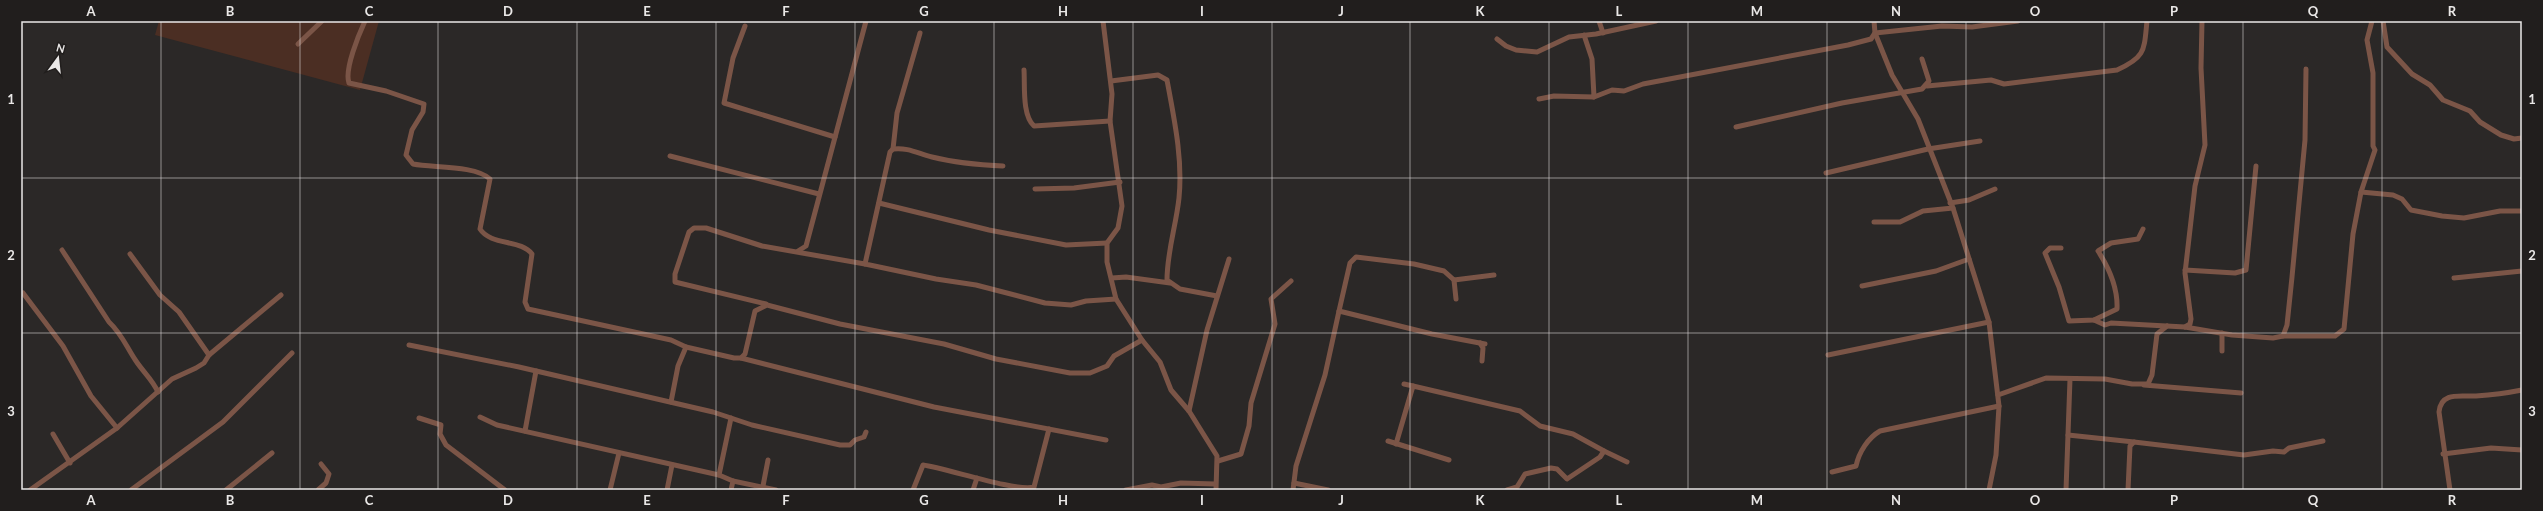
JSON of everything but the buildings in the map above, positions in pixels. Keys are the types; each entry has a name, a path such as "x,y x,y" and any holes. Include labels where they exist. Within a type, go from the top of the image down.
{"street":[{"path":"298,44 322,21"},
{"path":"364,21 357,38 348,74 349,83 386,91 424,104 423,112 412,130 406,155 413,164 452,167 474,172 490,179 480,229 488,236 527,249 532,254 526,307 528,309 575,321 671,340 686,347 741,358 934,407 1106,440"},
{"path":"798,251 806,246 816,215 819,194 866,21"},
{"path":"1103,21 1112,94 1110,121 1120,182 1122,215 1118,228 1107,243 1107,262 1116,299 1142,340 1160,362 1171,390 1188,411 1218,461 1216,487 1181,483 1161,487 1152,485 1126,490"},
{"path":"1599,21 1603,33"},
{"path":"1497,39 1506,46 1516,50 1537,52 1568,37 1603,33 1656,21"},
{"path":"1874,21 1875,33 1892,75 1918,119 1928,149 1952,205 1989,322 2000,406 1996,455 1990,490"},
{"path":"1875,33 1942,26 1972,27 2018,21"},
{"path":"1736,127 1927,86 1991,80 2004,84 2118,70 2131,64 2144,50 2147,21"},
{"path":"2185,327 2190,324 2191,319 2185,270 2195,186 2205,145 2201,68 2202,21"},
{"path":"2094,320 2105,325 2111,323 2185,327 2222,333 2273,338 2283,336 2329,337 2335,336 2344,329 2353,234 2361,192 2375,150 2372,107 2373,73 2367,40 2372,21"},
{"path":"2383,21 2387,47 2412,74 2430,85 2443,100 2470,111 2480,122 2500,136 2514,139 2522,138"},
{"path":"745,26 733,58 724,103 835,137"},
{"path":"865,264 890,152 893,149 897,113 920,33"},
{"path":"1539,99 1554,96 1594,97 1612,90 1624,91 1643,84 1848,45 1871,39 1875,33"},
{"path":"1584,35 1592,59 1594,97"},
{"path":"1922,59 1929,81 1927,86"},
{"path":"2283,336 2286,325 2292,277 2305,140 2306,69"},
{"path":"1024,70 1027,111 1030,122 1034,126 1110,121"},
{"path":"1111,81 1158,75 1167,80 1180,165 1176,219 1167,265 1167,280 1170,283"},
{"path":"1826,173 1928,149 1980,141"},
{"path":"893,149 907,149 931,157 969,164 1003,166"},
{"path":"670,156 819,194"},
{"path":"2185,270 2235,273 2246,270 2256,166"},
{"path":"1035,189 1074,188 1120,182"},
{"path":"1874,222 1900,222 1923,211 1969,200 1995,189"},
{"path":"2361,192 2393,195 2402,199 2411,210 2442,216 2464,218 2500,211 2522,211"},
{"path":"879,203 989,230 1066,245 1107,243"},
{"path":"1116,299 1086,301 1071,305 1045,303 976,285 936,279 798,251 762,246 706,228 694,228 688,232 675,274 675,282 840,324 944,344 996,358 1070,373 1090,373 1107,366 1114,356 1142,340"},
{"path":"2061,248 2050,248 2045,253 2059,287 2069,322 2094,320 2116,311 2117,304 2111,273 2098,251 2111,243 2138,239 2143,229"},
{"path":"62,250 109,322 118,331 135,360 151,377 158,392"},
{"path":"130,254 160,295 179,312 209,355"},
{"path":"1293,490 1296,466 1325,375 1350,263 1356,257 1414,264 1444,271 1454,280 1456,299"},
{"path":"1188,411 1217,296 1229,259"},
{"path":"1862,286 1929,273 1969,259"},
{"path":"2454,278 2522,271"},
{"path":"1454,280 1494,275"},
{"path":"1112,278 1126,277 1170,283 1180,289 1217,296"},
{"path":"1218,461 1241,454 1249,426 1251,403 1274,324 1271,299 1291,281"},
{"path":"23,293 63,346 91,396 117,428"},
{"path":"30,490 70,463 117,428 172,379 204,363 209,355 281,295"},
{"path":"741,358 748,348 755,311 767,305"},
{"path":"1339,311 1432,334 1482,344 1482,361"},
{"path":"1828,355 1989,322"},
{"path":"2143,385 2151,381 2157,334 2159,330 2168,326"},
{"path":"2222,333 2222,351"},
{"path":"409,345 536,371 671,402 847,446 864,437 866,432"},
{"path":"671,402 678,366 686,347"},
{"path":"131,490 223,422 292,353"},
{"path":"525,431 536,371"},
{"path":"1998,395 2046,378 2105,379 2143,385 2240,393"},
{"path":"2066,490 2070,379"},
{"path":"1404,384 1520,411 1540,426 1573,434 1627,462"},
{"path":"1396,444 1413,386"},
{"path":"2450,490 2448,467 2443,454 2439,412 2444,400 2458,394 2476,396 2522,390"},
{"path":"1832,472 1856,466 1861,451 1872,436 1880,431 2000,406"},
{"path":"480,417 497,425 619,454 719,475 733,481 764,486 776,490"},
{"path":"419,418 441,426 440,434 446,445 505,490"},
{"path":"719,475 731,418"},
{"path":"913,490 923,465 977,478 1028,488 1034,487 1049,429"},
{"path":"53,434 70,463"},
{"path":"2068,435 2249,455 2274,451 2284,452 2289,448 2323,441"},
{"path":"1388,441 1449,460"},
{"path":"2128,490 2130,446 2134,442"},
{"path":"2443,454 2491,448 2522,450"},
{"path":"1507,490 1517,486 1525,474 1551,468 1557,470 1567,478 1600,457 1604,451"},
{"path":"226,490 272,453"},
{"path":"610,490 619,454"},
{"path":"764,486 768,460"},
{"path":"318,490 326,483 329,474 321,464"},
{"path":"668,490 672,465"},
{"path":"973,490 977,478"},
{"path":"730,490 733,481"},
{"path":"1294,483 1328,490"}],"shaded area":[{"path":"159,21 379,21 360,90 155,35"}]}
